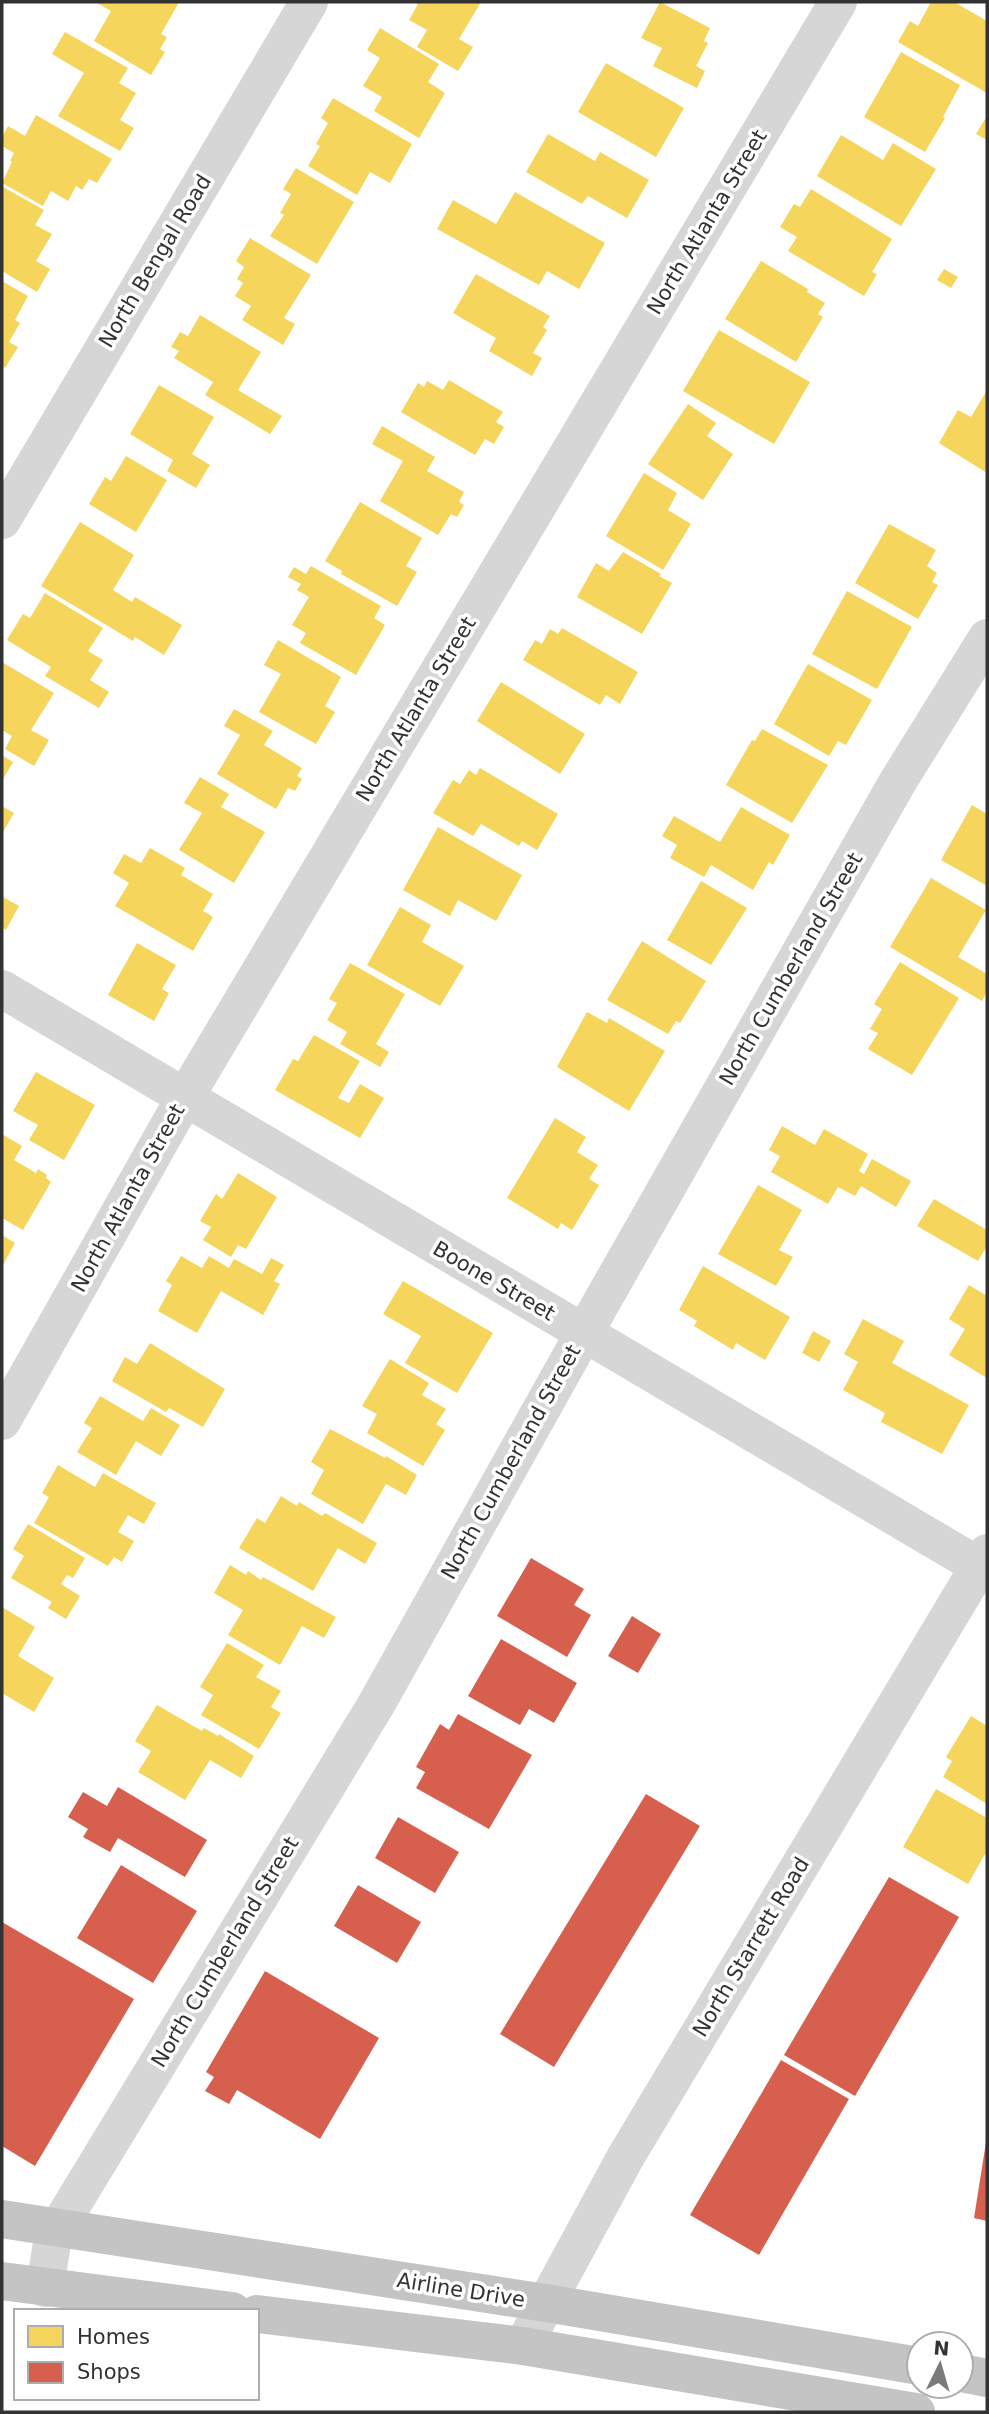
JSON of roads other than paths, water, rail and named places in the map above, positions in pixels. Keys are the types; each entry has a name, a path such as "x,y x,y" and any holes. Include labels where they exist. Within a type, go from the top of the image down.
{"highway":[{"name":"Airline Drive","path":"2,2219 545,2303 905,2364"},
{"path":"2,2281 216,2309"},
{"path":"259,2314 523,2346 916,2412"}],"street":[{"name":"North Bengal Road","path":"2,520 309,2"},
{"name":"North Atlanta Street","path":"2,1421 184,1099 838,2"},
{"name":"North Cumberland Street","path":"45,2288 52,2243 58,2228 377,1703 897,783 987,638"},
{"name":"Boone Street","path":"2,989 584,1334 985,1563"},
{"name":"North Starrett Road","path":"523,2346 632,2146 985,1563"}]}
